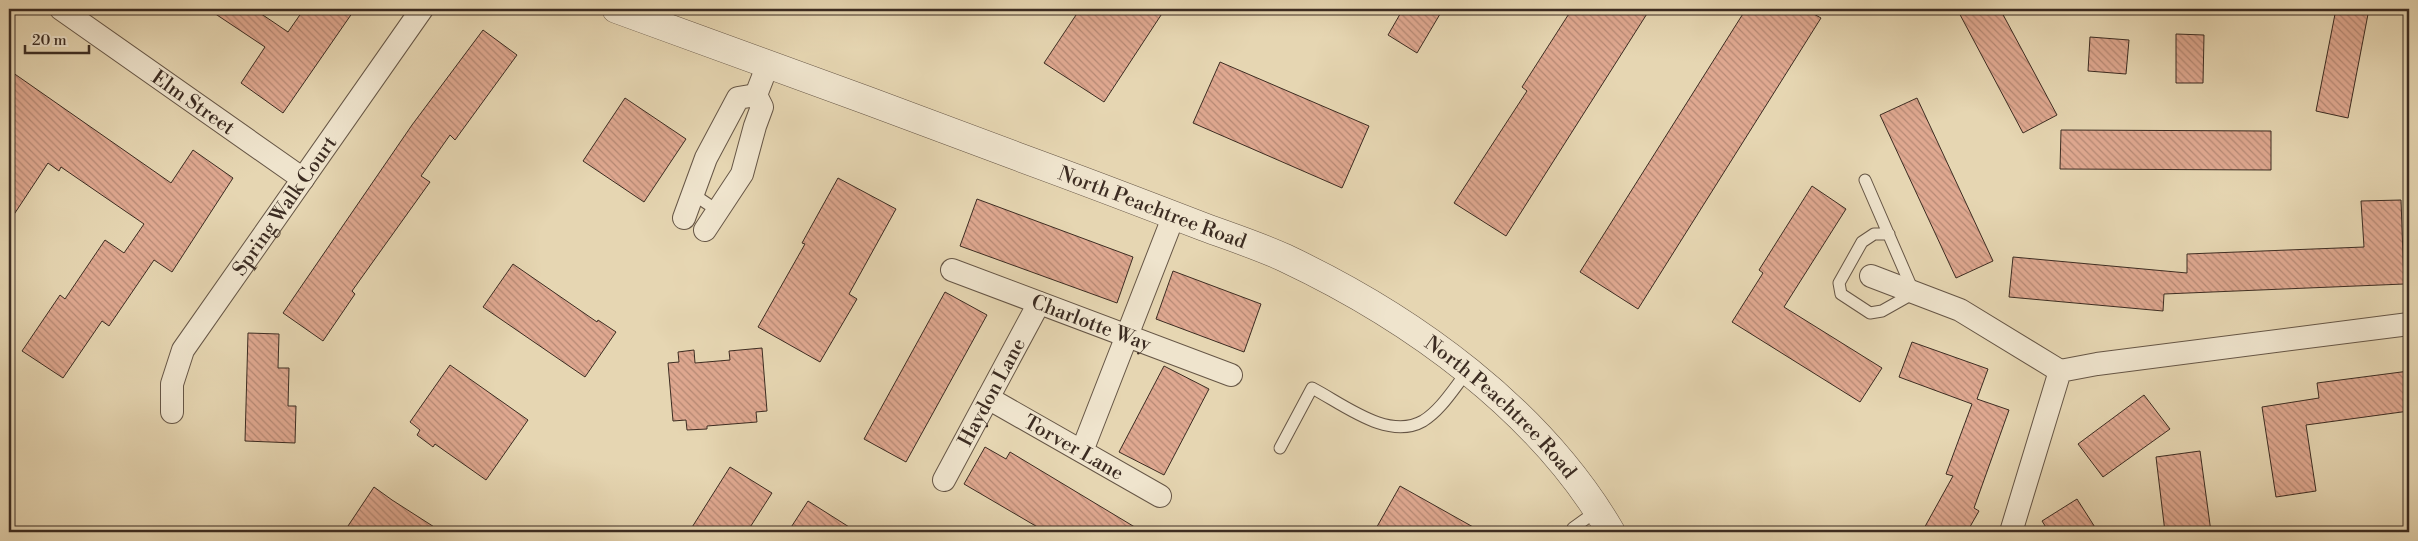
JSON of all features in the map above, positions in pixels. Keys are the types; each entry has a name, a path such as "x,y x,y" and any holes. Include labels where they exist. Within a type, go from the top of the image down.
{"street":[{"name":"Elm Street","path":"62,9 303,179"},
{"name":"Spring Walk Court","path":"172,412 172,384 183,350 422,9"},
{"name":"North Peachtree Road","path":"616,9 1174,215 1293,262 1389,314 1467,372 1523,422 1575,479 1604,521"},
{"path":"705,230 742,174 762,107 756,95 768,64"},
{"path":"684,218 706,158 738,98 756,95"},
{"path":"1082,451 1174,215"},
{"name":"Charlotte Way","path":"952,270 1230,375"},
{"path":"1871,276 1960,310 2060,371 2097,364 2409,324"},
{"name":"Haydon Lane","path":"944,480 1039,303"},
{"path":"2010,532 2060,371"},
{"name":"Torver Lane","path":"988,398 1160,496"}],"lane":[{"path":"1865,180 1889,234 1914,293 1882,311 1870,313 1841,294 1839,283 1862,242 1874,234 1889,234"},
{"path":"693,194 718,211"},
{"path":"1280,448 1312,388 1378,422 1407,428 1424,420 1438,408 1467,372"},
{"path":"1573,528 1604,521"}],"building":[{"path":"208,9 254,9 288,32 304,9 355,9 283,113 241,83 265,47"},
{"path":"1080,9 1165,9 1104,102 1044,63"},
{"path":"1403,9 1443,9 1417,53 1388,35"},
{"path":"1572,9 1650,9 1506,236 1454,203 1527,91 1522,87"},
{"path":"1746,9 1805,9 1821,18 1638,309 1580,272"},
{"path":"1957,9 2000,9 2057,115 2023,133"},
{"path":"2336,9 2369,9 2348,118 2316,111"},
{"path":"483,30 517,55 455,140 450,135 421,176 430,182 352,291 355,294 323,341 283,313 412,125"},
{"path":"2176,34 2204,35 2203,83 2176,83"},
{"path":"2090,37 2129,40 2126,74 2088,71"},
{"path":"1220,62 1369,126 1342,188 1193,123"},
{"path":"9,70 171,183 193,150 233,178 172,272 154,260 109,326 102,321 63,378 22,351 60,295 65,299 105,240 124,253 144,224 61,167 59,171 48,163 9,222"},
{"path":"625,98 686,139 644,202 583,161"},
{"path":"1917,98 1993,261 1956,278 1880,115"},
{"path":"2061,130 2271,131 2271,170 2060,169"},
{"path":"838,178 896,209 849,294 857,299 820,362 758,327 805,244 802,243"},
{"path":"1812,186 1846,209 1784,307 1882,368 1860,402 1732,322 1763,273 1759,270"},
{"path":"977,199 1133,257 1117,303 960,246"},
{"path":"2401,200 2404,284 2164,294 2163,311 2009,297 2013,257 2187,273 2187,254 2364,247 2361,201"},
{"path":"513,264 597,322 598,320 616,332 585,377 483,307"},
{"path":"1173,271 1261,304 1244,352 1156,319"},
{"path":"945,292 987,315 906,462 864,439"},
{"path":"248,333 279,334 278,368 289,368 288,406 296,406 295,443 245,441"},
{"path":"1912,342 1988,369 1977,399 2009,410 1974,508 1979,511 1967,532 1922,532 1953,476 1946,474 1972,404 1899,377"},
{"path":"762,348 767,411 756,412 757,422 707,426 707,429 687,430 686,420 673,421 668,363 679,362 678,352 694,350 695,363 730,360 729,351"},
{"path":"450,365 528,420 486,480 435,444 433,447 417,435 420,430 410,422"},
{"path":"1164,366 1209,389 1164,475 1119,452"},
{"path":"2409,371 2409,411 2306,425 2316,491 2276,497 2262,407 2319,398 2317,383"},
{"path":"2144,395 2170,429 2103,477 2078,444"},
{"path":"985,447 1006,459 1010,452 1143,532 1046,532 964,484"},
{"path":"2200,451 2211,532 2165,532 2156,457"},
{"path":"730,467 772,493 747,532 689,532"},
{"path":"1400,486 1482,532 1374,532"},
{"path":"374,487 392,500 442,532 344,532"},
{"path":"2077,499 2098,532 2049,532 2042,521"},
{"path":"808,501 857,532 788,532"}]}
